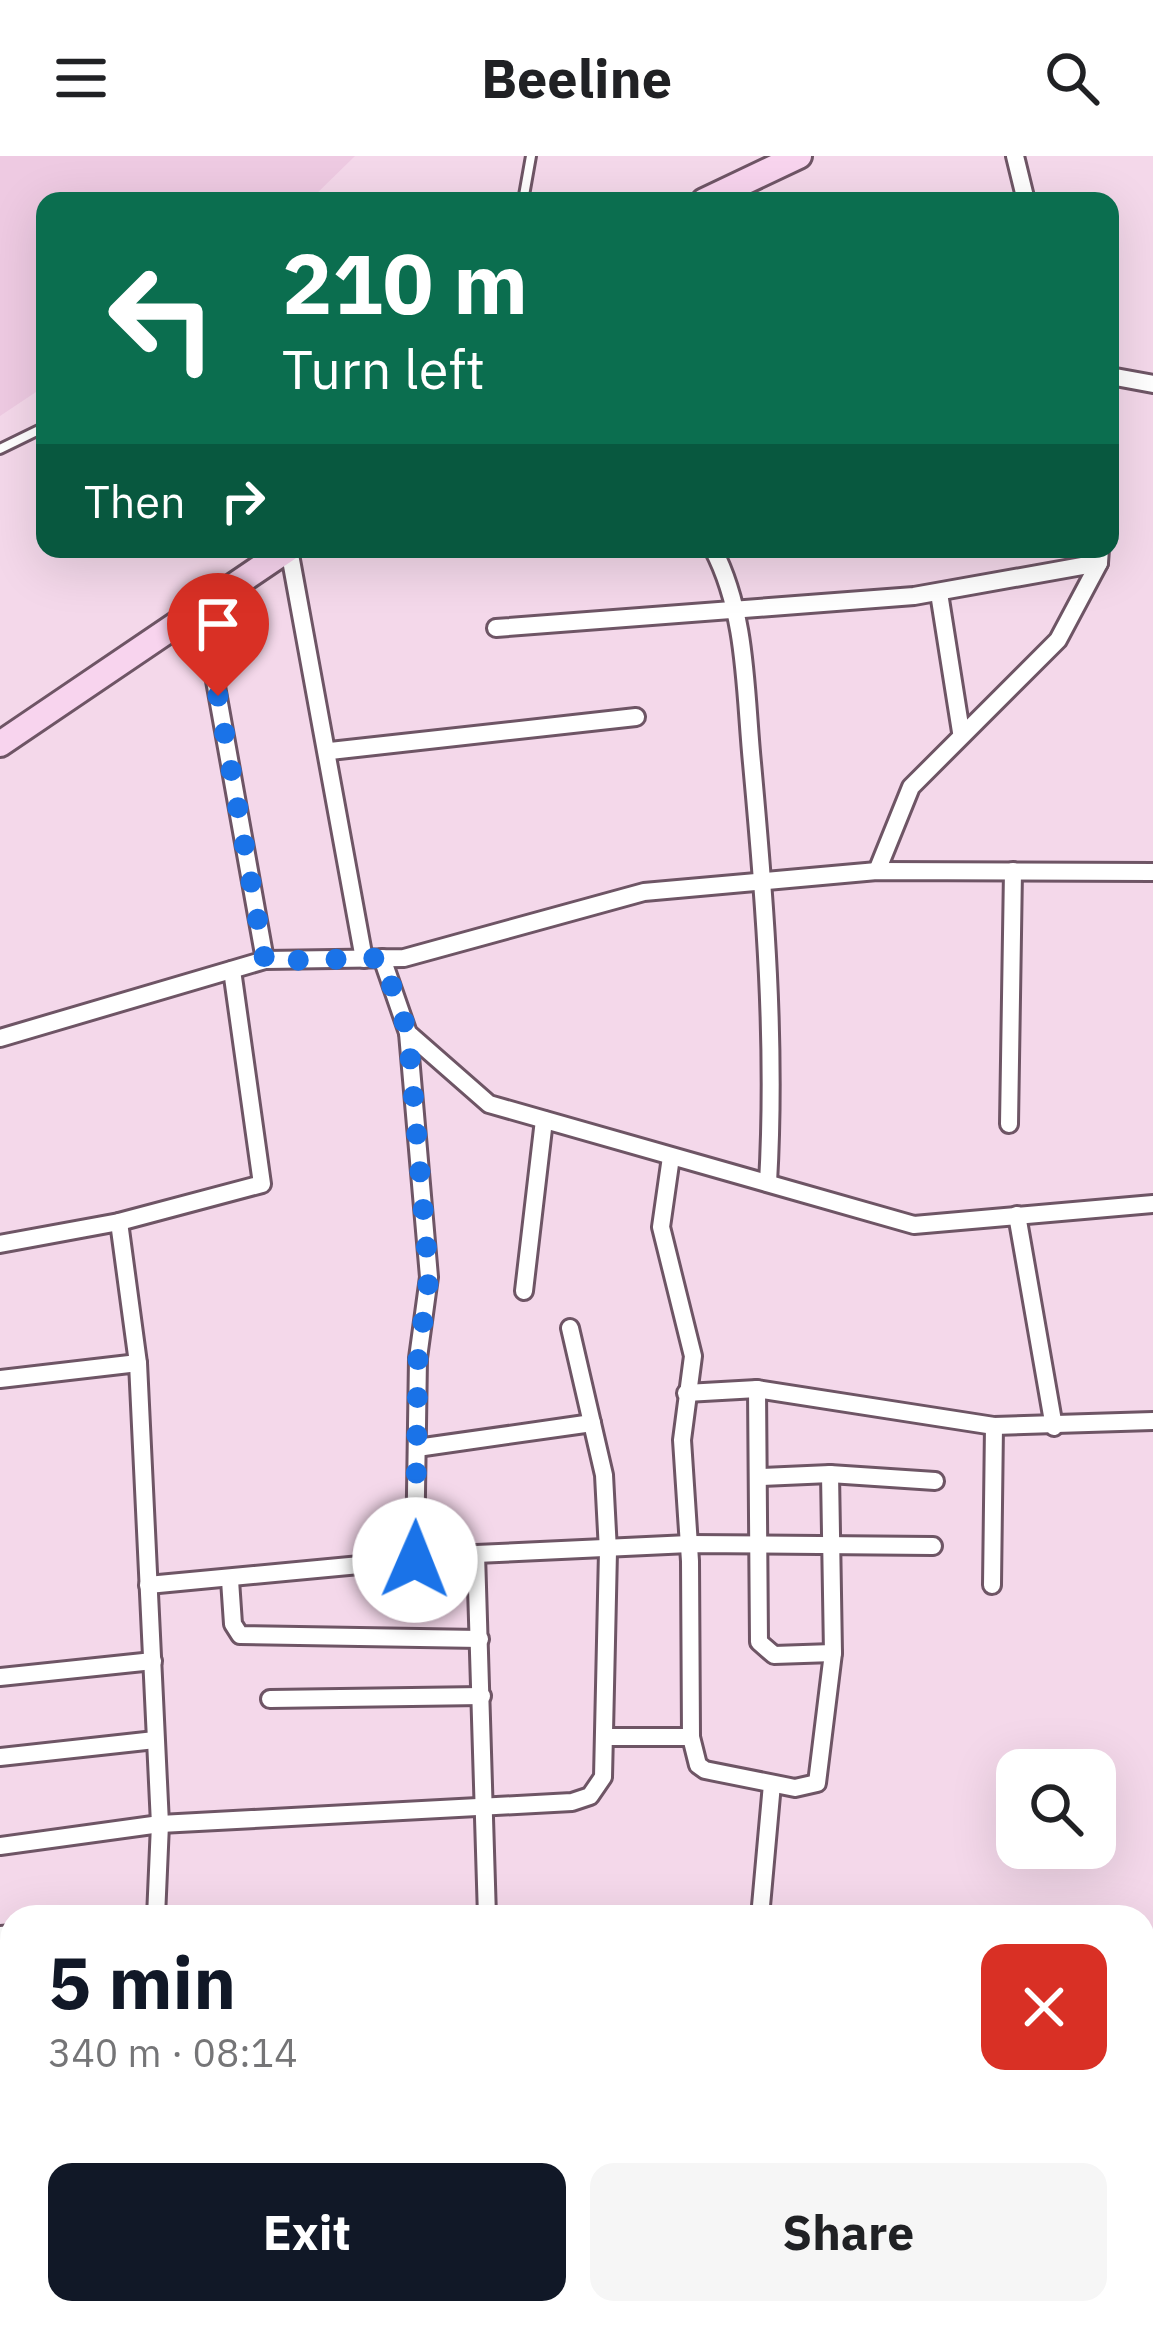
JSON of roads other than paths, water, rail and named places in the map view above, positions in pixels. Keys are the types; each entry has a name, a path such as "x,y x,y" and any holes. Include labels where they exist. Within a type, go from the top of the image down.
{"main road":[{"path":"723,192 799,156"},
{"path":"0,744 275,558"}],"street":[{"path":"1015,156 1024,192"},
{"path":"1119,378 1153,384"},
{"path":"290,558 373,959 408,1033 429,1277 418,1358 415,1560"},
{"path":"716,558 736,606 763,881 773,1009 768,1183"},
{"path":"496,628 939,593 1091,558"},
{"path":"877,871 911,787 1058,640 1099,558"},
{"path":"939,593 961,732"},
{"path":"202,608 265,961"},
{"path":"330,751 636,717"},
{"path":"0,1038 265,961 424,953 644,892 877,871 1153,872"},
{"path":"1010,1124 1013,871"},
{"path":"0,1244 119,1222 262,1184 232,970"},
{"path":"408,1033 489,1104 914,1225 1153,1204"},
{"path":"524,1291 544,1120"},
{"path":"671,1157 662,1227 693,1356 682,1440 689,1544 691,1737 698,1765 705,1770 795,1789 817,1783 832,1653 830,1474"},
{"path":"1017,1216 1054,1427"},
{"path":"119,1222 138,1363 154,1661 160,1824 156,1905"},
{"path":"0,1846 160,1824 572,1802 590,1796 603,1777 608,1551 604,1475 570,1328"},
{"path":"0,1379 138,1363"},
{"path":"686,1393 757,1389 994,1426 1153,1421"},
{"path":"757,1389 762,1648 774,1655 832,1653"},
{"path":"417,1448 592,1423"},
{"path":"992,1585 994,1426"},
{"path":"760,1477 830,1474 935,1481"},
{"path":"148,1585 476,1554 760,1542 933,1546"},
{"path":"476,1554 487,1905"},
{"path":"230,1580 233,1624 240,1635 480,1639"},
{"path":"0,1677 154,1661"},
{"path":"270,1700 482,1696"},
{"path":"604,1737 691,1737"},
{"path":"0,1756 155,1740"},
{"path":"761,1905 772,1784"}],"lane":[{"path":"524,192 530,156"},
{"path":"0,449 36,432"}]}
